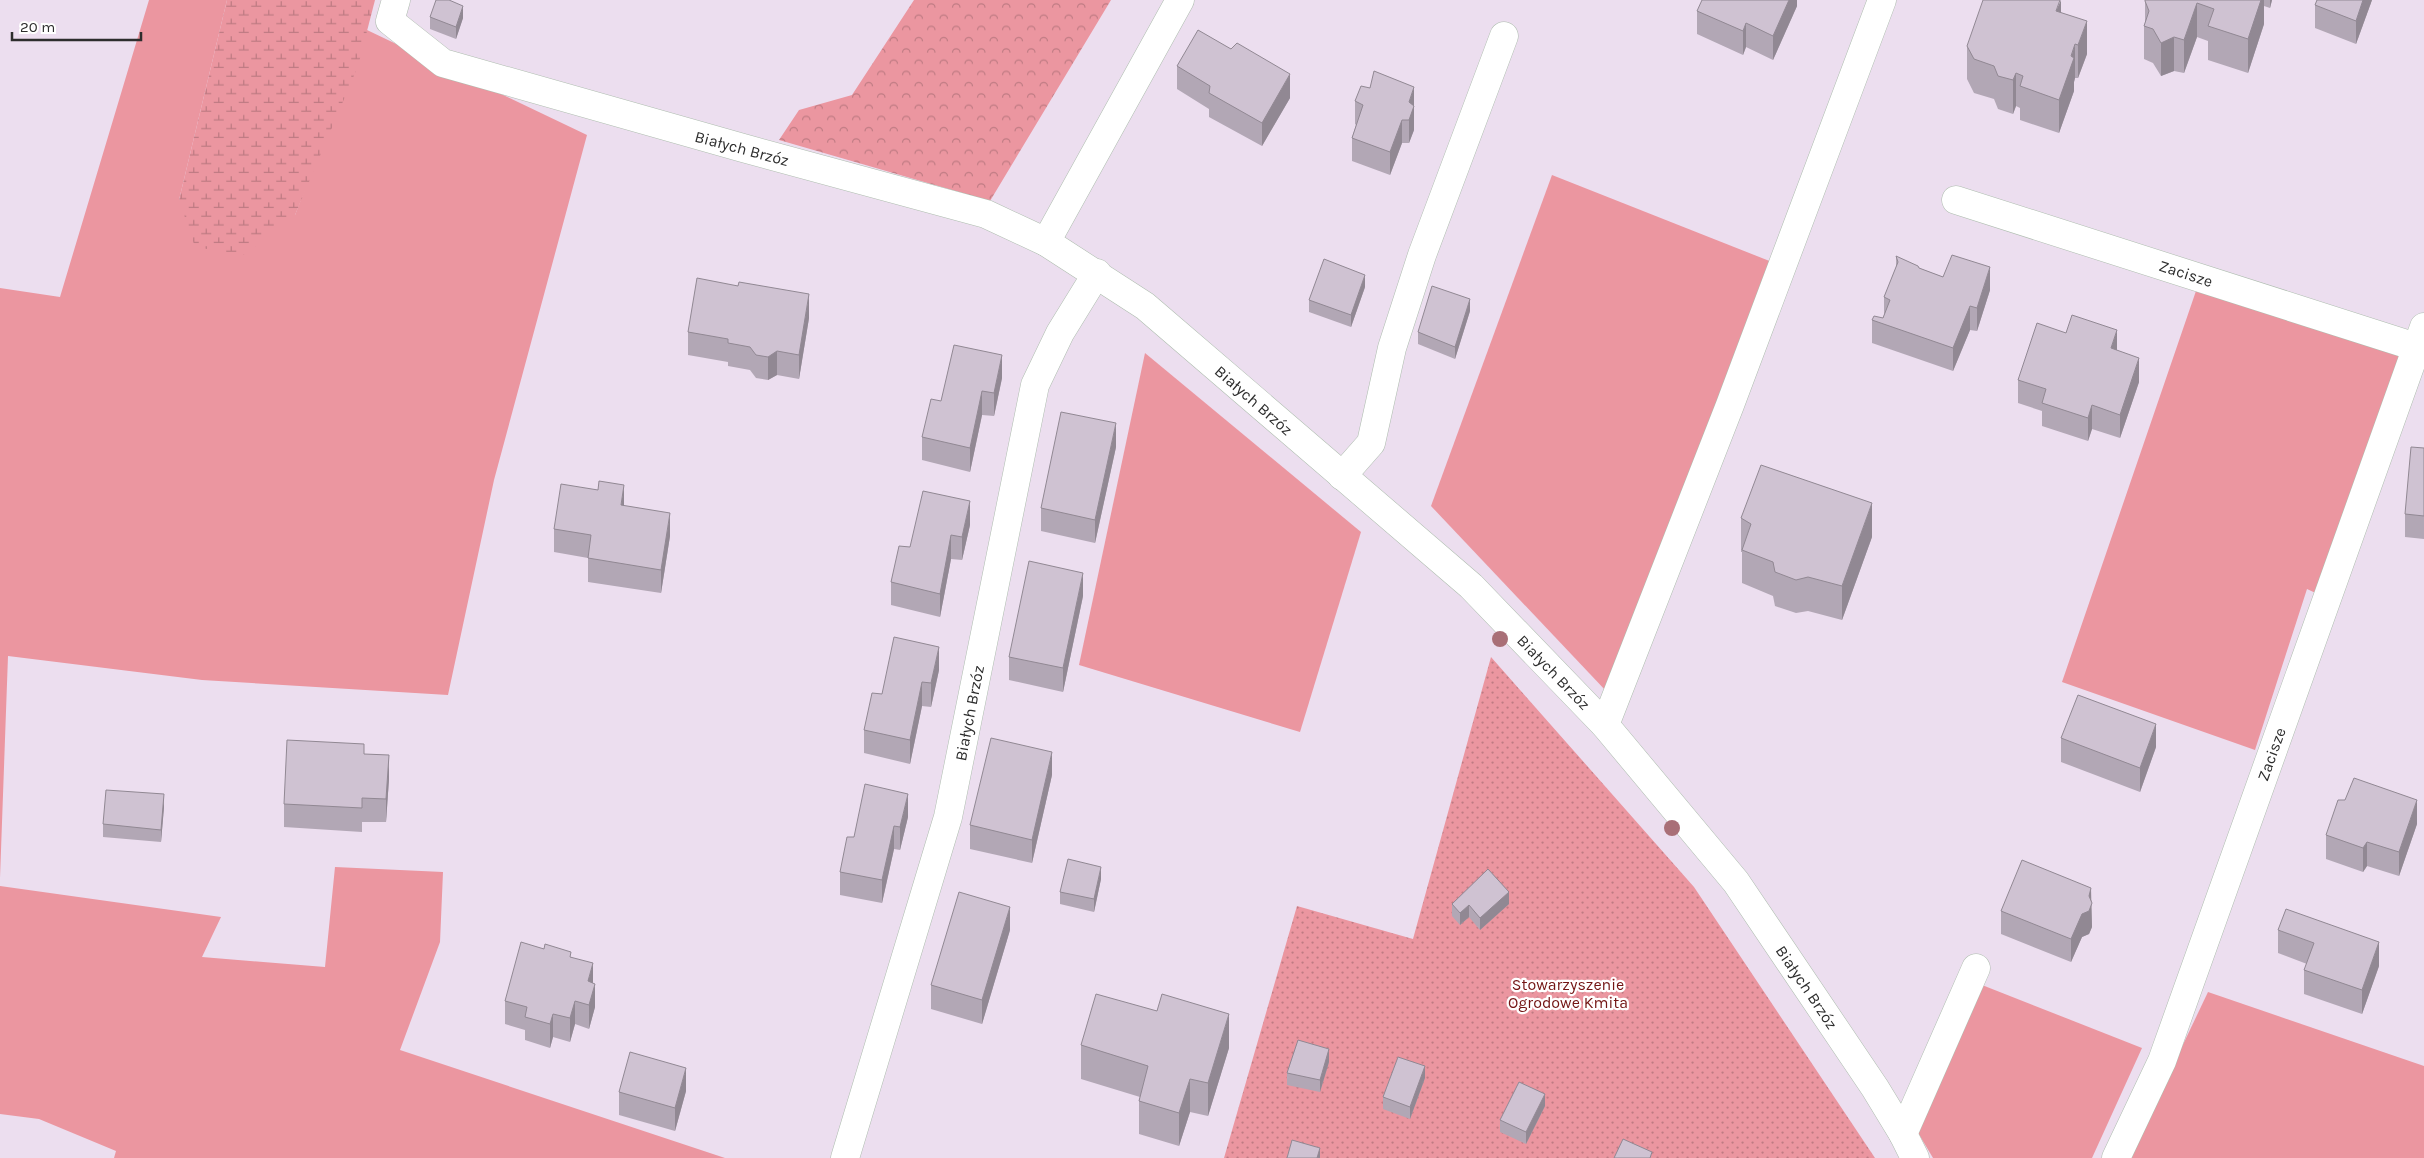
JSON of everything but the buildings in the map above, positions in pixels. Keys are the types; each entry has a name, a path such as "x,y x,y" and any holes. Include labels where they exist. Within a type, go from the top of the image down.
{"street":[{"path":"1046,242 1180,0"},
{"path":"1605,725 1734,396 1882,0"},
{"name":"Białych Brzóz","path":"393,10 443,63 743,148 986,214 1046,242 1097,273 1145,306 1470,586 1605,725 1736,882 1903,1134 1915,1158"},
{"path":"1342,476 1371,443 1392,348 1422,255 1504,36"},
{"name":"Zacisze","path":"1956,200 2420,337 2162,1061 2116,1158"},
{"name":"Białych Brzóz","path":"845,1158 948,817 1035,385 1060,333 1097,273"},
{"path":"1903,1134 1976,968"}],"green space":[{"path":"149,0 227,0 179,200 295,215 367,30 587,135 494,480 448,695 202,680 8,656 0,878 0,288 60,297"},
{"path":"227,0 375,0 358,66 295,215 244,255 195,247 179,200"},
{"path":"914,0 1111,0 990,201 779,140 799,110 852,95"},
{"path":"1552,175 1772,262 1607,692 1431,506"},
{"path":"2197,288 2400,356 2322,596 2307,589 2255,750 2062,682"},
{"path":"1145,353 1361,532 1300,732 1079,665"},
{"name":"Stowarzyszenie Ogrodowe Kmita","path":"1491,657 1694,887 1875,1158 1224,1158 1297,906 1413,939"},
{"path":"335,867 443,872 440,942 400,1050 725,1158 114,1158 116,1151 39,1119 0,1114 0,886 221,917 202,957 325,967"},
{"path":"1982,985 2142,1048 2092,1158 1933,1158 1914,1126"},
{"path":"2208,992 2424,1066 2424,1158 2129,1158"}]}
